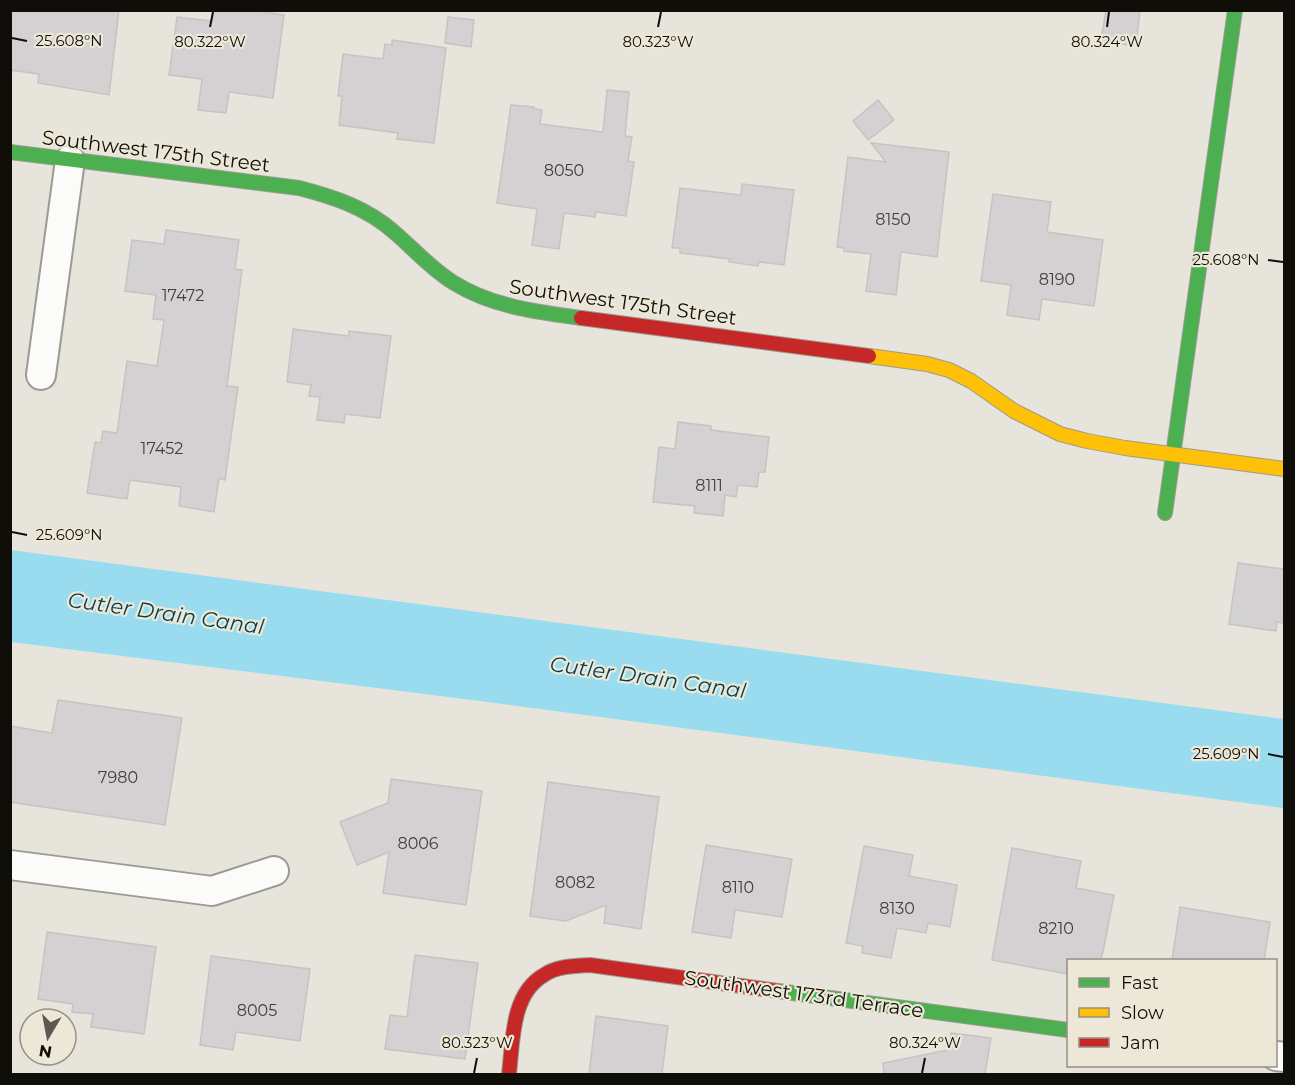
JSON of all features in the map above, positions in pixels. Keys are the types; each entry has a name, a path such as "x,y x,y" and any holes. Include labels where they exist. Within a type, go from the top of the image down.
{"street":[{"path":"1165,513 1235,10"},
{"name":"Southwest 175th Street","path":"10,152 299,188 332,196 360,208 384,223 433,268 459,287 505,306 927,364 949,370 971,381 1014,411 1060,434 1125,448 1284,469"},
{"path":"41,375 70,160"},
{"path":"10,865 212,891 274,871"},
{"name":"Southwest 173rd Terrace","path":"509,1074 517,1013 522,996 541,976 556,969 575,965 590,965 1067,1030"}],"water":[{"name":"Cutler Drain Canal","path":"11,550 1284,719 1284,808 480,701 11,642"}],"building":[{"path":"10,10 119,10 109,95 38,83 39,74 10,70"},
{"path":"214,10 251,10 284,15 273,98 229,92 226,113 198,110 202,79 169,75 177,17 212,21"},
{"path":"1106,10 1140,10 1136,45 1101,40"},
{"path":"448,17 474,20 471,47 445,43"},
{"path":"392,40 446,48 434,143 397,139 398,133 339,125 342,96 338,96 343,54 383,59 385,44 392,45"},
{"path":"607,90 629,92 625,136 632,137 628,161 634,162 626,216 596,212 595,217 564,213 559,249 532,245 537,209 497,203 511,105 542,110 540,124 603,132"},
{"path":"878,100 894,120 868,140 853,121"},
{"path":"871,143 949,152 937,257 901,252 896,295 866,291 871,254 844,251 844,248 837,247 848,157 886,162"},
{"path":"742,184 794,190 784,265 759,262 758,266 729,262 730,259 680,253 680,248 672,248 680,188 741,195"},
{"path":"993,194 1051,202 1047,232 1103,240 1094,306 1042,299 1039,320 1007,315 1011,285 981,281"},
{"path":"166,230 239,240 235,269 242,270 227,386 238,387 225,480 219,478 214,512 179,506 181,487 130,480 127,499 87,493 95,442 101,443 103,431 117,433 127,361 157,366 164,320 153,319 156,295 125,291 132,240 164,244"},
{"path":"293,329 349,336 349,331 391,336 380,418 345,414 344,423 317,420 320,397 309,396 311,385 287,382"},
{"path":"678,422 711,426 711,430 769,437 765,472 759,472 757,487 738,485 736,497 725,495 723,516 694,513 695,506 653,502 659,447 675,449"},
{"path":"1238,563 1284,569 1284,623 1277,622 1276,631 1229,624"},
{"path":"58,700 182,718 165,825 10,802 10,726 52,733"},
{"path":"391,779 482,791 466,905 383,893 389,852 357,865 340,822 388,803"},
{"path":"548,782 659,797 641,929 604,923 606,905 566,921 530,916"},
{"path":"706,845 792,859 782,917 735,910 731,938 692,932"},
{"path":"864,846 913,855 909,876 957,885 950,927 928,923 926,933 897,928 891,958 862,953 863,946 846,943"},
{"path":"1012,848 1081,861 1076,888 1114,895 1100,959 1067,959 1067,974 992,960"},
{"path":"1180,907 1270,922 1264,959 1172,959"},
{"path":"47,932 156,947 144,1034 91,1027 93,1014 78,1013 78,1007 73,1007 73,1004 38,999"},
{"path":"415,955 478,963 465,1059 385,1049 390,1015 407,1017"},
{"path":"211,956 310,969 300,1041 236,1032 233,1050 200,1045"},
{"path":"596,1016 668,1026 662,1074 589,1074"},
{"path":"951,1033 991,1038 985,1074 884,1074 883,1063 948,1050"}],"traffic: fast":[{"path":"1165,513 1235,10"},
{"path":"10,152 312,191 350,204 373,216 438,272 469,291 516,307 581,318"},
{"path":"778,991 1067,1030"}],"traffic: slow":[{"path":"869,356 927,364 949,370 971,381 1014,411 1060,434 1125,448 1284,469"}],"traffic: jam":[{"path":"581,318 869,356"},
{"path":"509,1074 513,1033 519,1006 533,983 555,970 590,965 778,991"}]}
